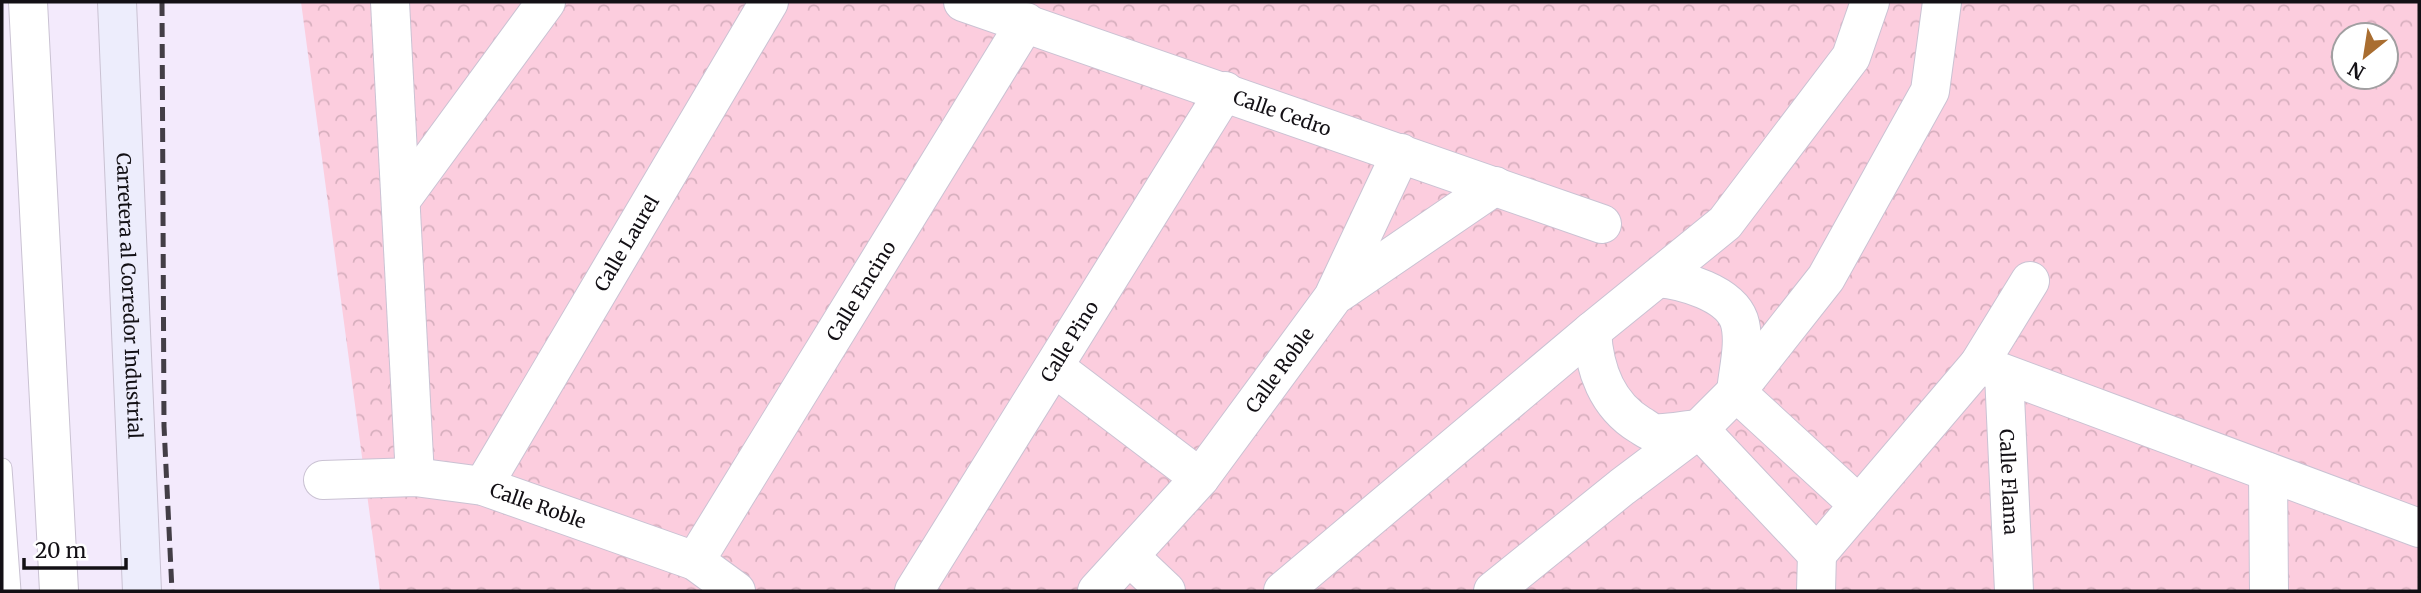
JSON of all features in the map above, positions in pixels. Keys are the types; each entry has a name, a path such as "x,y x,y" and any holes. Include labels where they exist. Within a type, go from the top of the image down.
{"street":[{"path":"28,2 59,591"},
{"name":"Carretera al Corredor Industrial","path":"117,2 142,591"},
{"path":"390,2 415,477"},
{"path":"401,200 546,2"},
{"name":"Calle Laurel","path":"483,486 769,2"},
{"name":"Calle Cedro","path":"963,2 1225,91 1602,225"},
{"path":"1283,591 1592,331 1725,223 1851,57 1870,2"},
{"path":"1493,591 1699,429 1736,391 1826,278 1930,91 1942,2"},
{"name":"Calle Encino","path":"695,561 1026,22"},
{"name":"Calle Pino","path":"914,591 1225,91"},
{"path":"1334,296 1401,153"},
{"name":"Calle Roble","path":"1097,591 1200,478 1334,296 1494,186"},
{"path":"1658,278 1695,284 1726,304 1738,318 1741,341 1736,391"},
{"path":"1699,429 1816,573 1859,505 1992,369 2030,281"},
{"path":"1592,331 1598,372 1619,407 1635,422 1653,433 1699,429"},
{"path":"1054,367 1200,478"},
{"path":"1992,369 2419,528"},
{"name":"Calle Flama","path":"1992,369 2014,591"},
{"path":"1736,391 1859,505"},
{"path":"2268,472 2269,591"},
{"name":"Calle Roble","path":"323,480 415,477 483,486 695,561 736,591"},
{"path":"1129,556 1166,591"}],"lane":[{"path":"2,468 11,591"}],"green space":[{"path":"301,2 2419,2 2419,591 380,591"}],"railway":[{"path":"162,2 164,426 172,591"}]}
